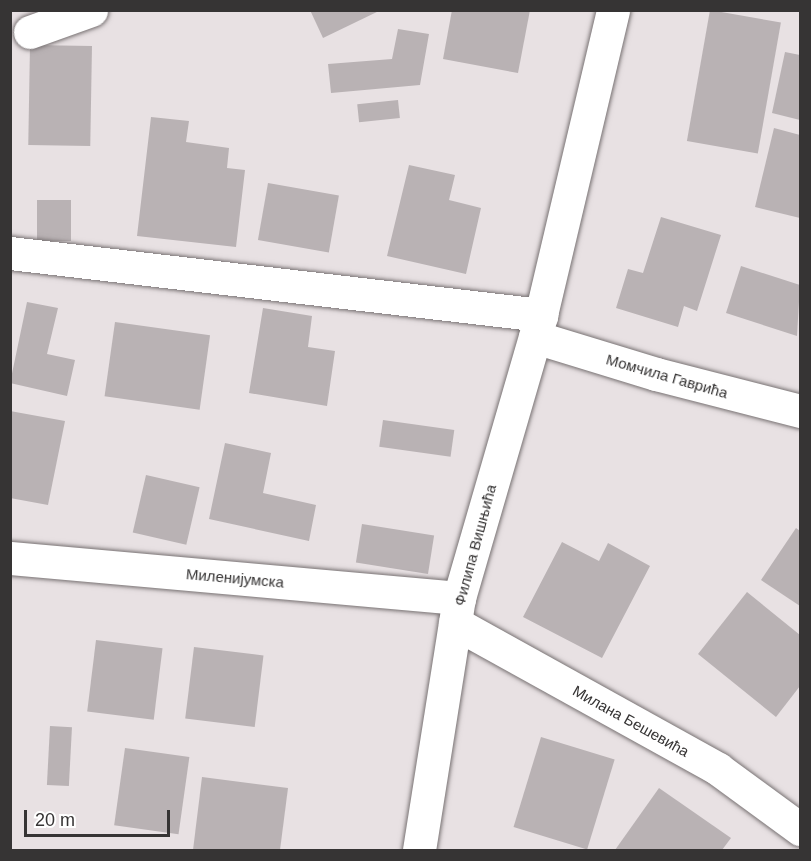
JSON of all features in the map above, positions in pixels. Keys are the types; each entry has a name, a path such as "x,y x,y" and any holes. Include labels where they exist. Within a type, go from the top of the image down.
{"street":[{"path":"30,32 91,10"},
{"name":"Филипа Вишњића","path":"419,850 457,611 538,326 613,10"},
{"path":"10,253 538,326"},
{"name":"Момчила Гаврића","path":"538,326 656,374 801,411"},
{"name":"Миленијумска","path":"10,558 457,611"},
{"name":"Милана Бешевића","path":"457,611 718,769 801,830"}],"building":[{"path":"310,10 381,10 323,38"},
{"path":"452,10 530,10 518,73 443,59"},
{"path":"710,10 781,23 758,153 687,141"},
{"path":"398,29 429,34 420,85 331,93 328,64 392,59"},
{"path":"30,45 92,46 90,146 28,145"},
{"path":"785,52 800,55 800,120 772,113"},
{"path":"398,100 400,118 359,122 357,104"},
{"path":"151,117 189,121 186,142 229,148 227,168 245,170 236,247 137,236"},
{"path":"774,128 800,135 800,218 755,207"},
{"path":"409,165 455,175 449,200 481,208 466,274 387,256"},
{"path":"268,183 339,196 329,253 258,240"},
{"path":"37,200 71,200 71,241 37,241"},
{"path":"661,217 721,235 697,311 684,306 678,327 616,308 628,269 643,273"},
{"path":"741,266 800,285 797,336 726,313"},
{"path":"27,302 58,308 47,354 75,360 67,396 10,383"},
{"path":"263,308 312,316 308,347 335,351 327,406 249,393"},
{"path":"115,322 210,335 200,410 105,396"},
{"path":"10,411 65,421 48,505 10,498"},
{"path":"383,420 454,430 451,457 379,447"},
{"path":"225,443 271,453 263,493 316,505 309,541 209,519"},
{"path":"146,475 200,487 186,545 133,532"},
{"path":"362,524 434,535 428,574 356,563"},
{"path":"796,528 800,531 800,606 761,580"},
{"path":"562,542 599,561 608,543 650,566 602,658 523,617"},
{"path":"747,592 800,635 800,686 776,717 698,654"},
{"path":"96,640 163,648 154,720 87,711"},
{"path":"194,647 263,656 255,727 185,718"},
{"path":"50,726 72,727 69,786 47,785"},
{"path":"541,737 615,760 587,849 514,827"},
{"path":"125,748 189,757 179,834 114,825"},
{"path":"202,777 288,788 280,850 193,850"},
{"path":"659,788 731,838 722,850 615,850"}]}
